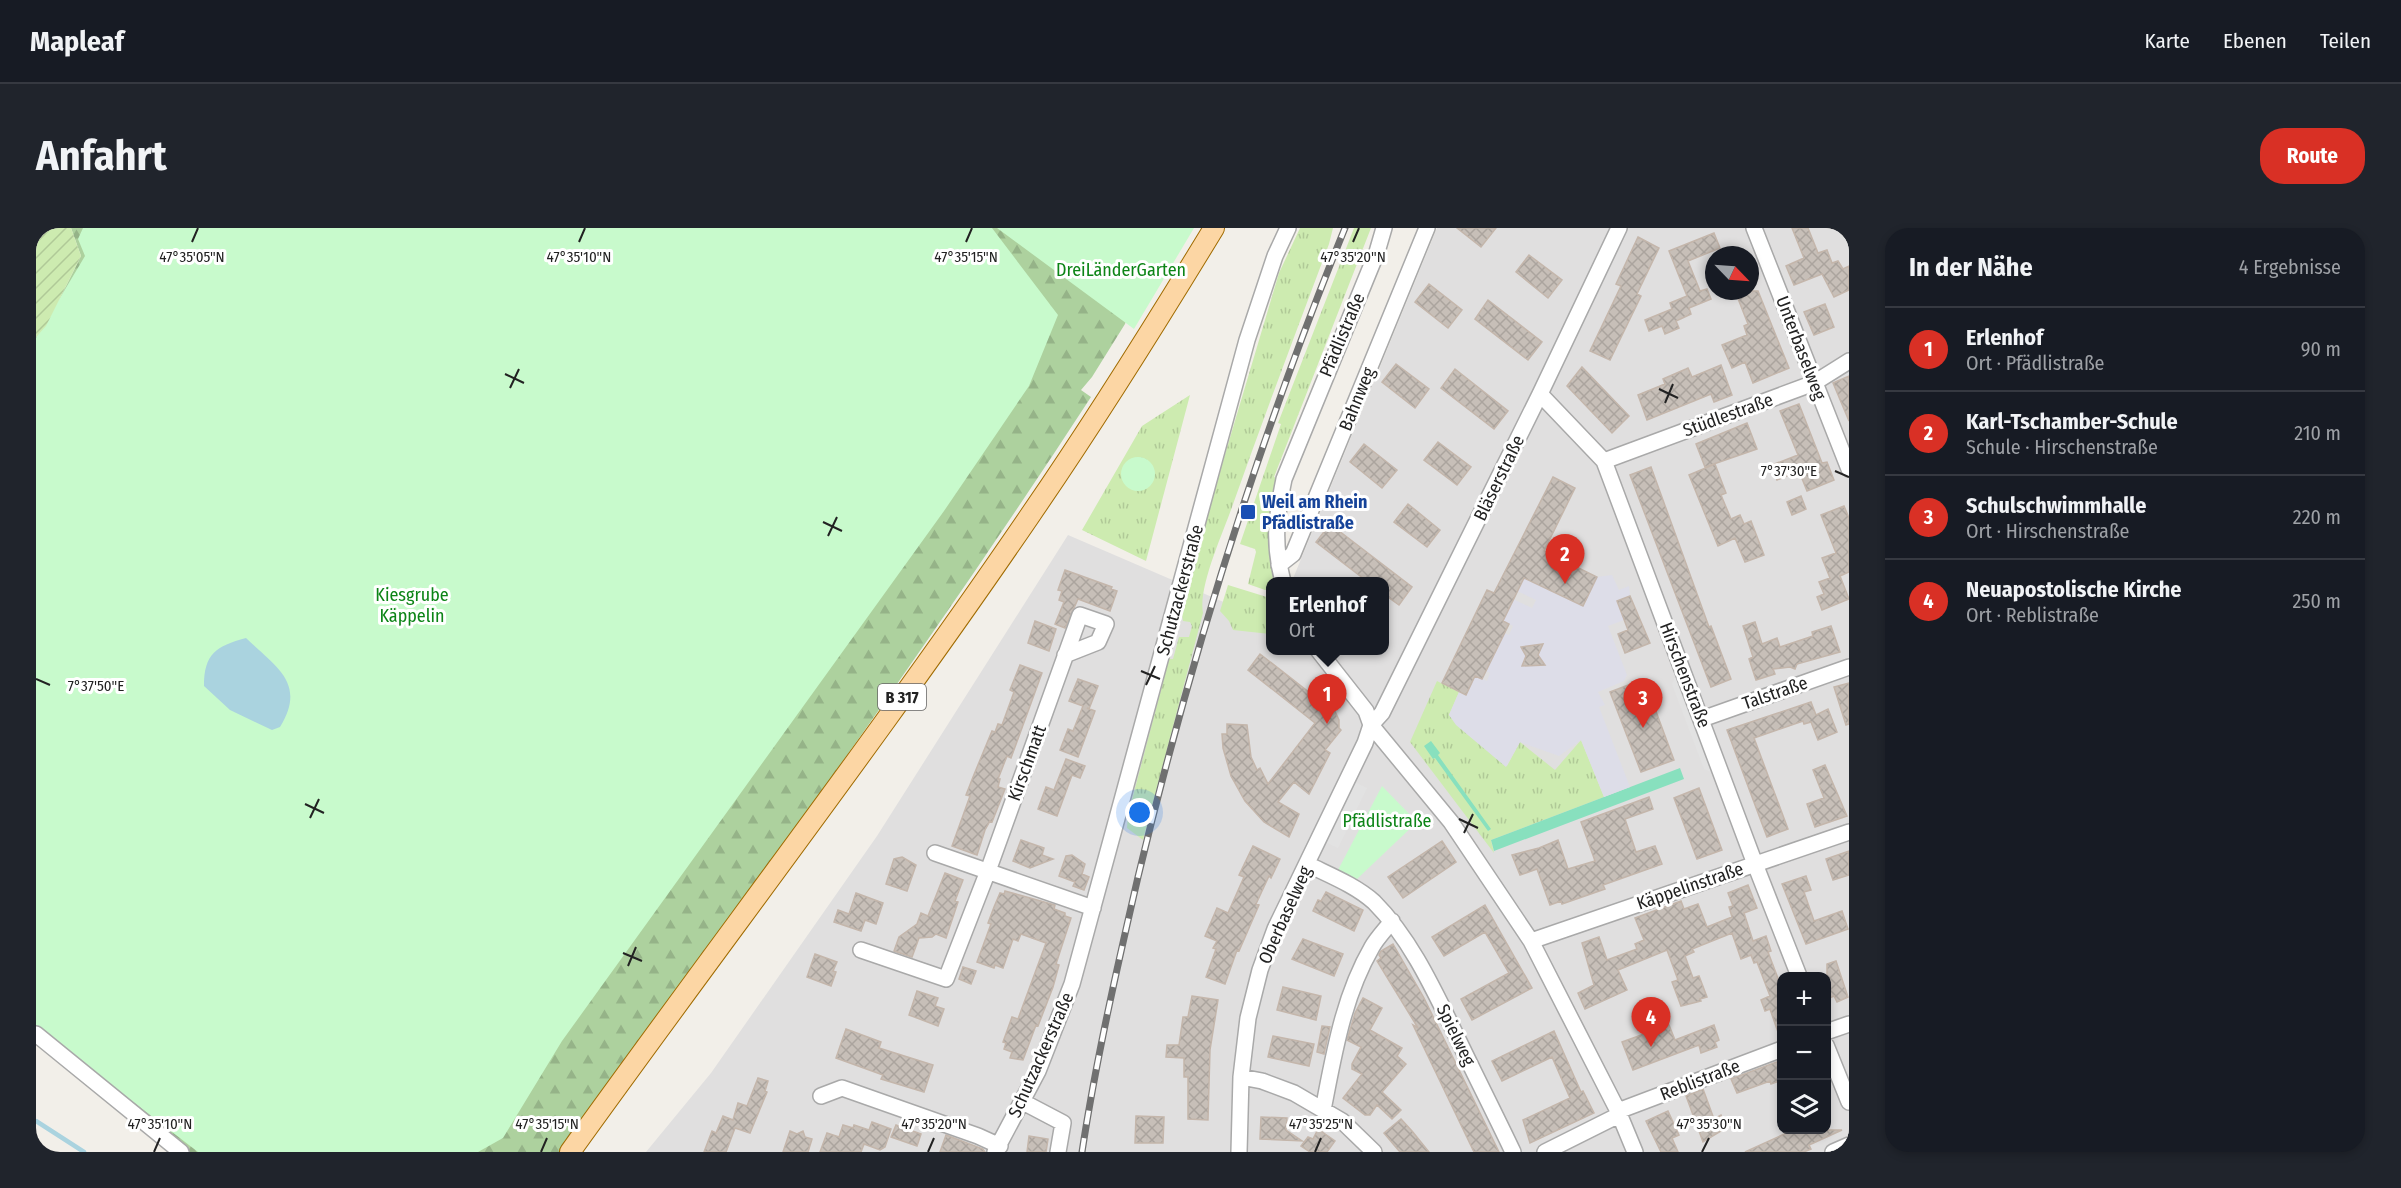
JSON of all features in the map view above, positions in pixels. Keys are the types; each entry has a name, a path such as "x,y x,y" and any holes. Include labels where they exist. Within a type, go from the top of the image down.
{"main road":[{"name":"B 317","path":"570,1152 850,770 1031,514 1151,332 1214,228"}],"street":[{"name":"Schutzackerstraße","path":"998,1149 1038,1071 1072,984 1247,340 1275,256 1288,228"},
{"name":"Pfädlistraße","path":"1282,577 1275,537 1276,517 1284,479 1377,252 1384,228"},
{"name":"Bahnweg","path":"1279,565 1293,554 1427,228"},
{"name":"Bläserstraße","path":"1371,725 1382,713 1540,394 1619,228"},
{"name":"Unterbaselweg","path":"1754,228 1849,469"},
{"name":"Stüdlestraße","path":"1604,461 1814,383 1849,361"},
{"name":"Hirschenstraße","path":"1540,394 1604,461 1797,972"},
{"name":"Kirschmatt","path":"861,950 946,979 988,871 1065,655"},
{"path":"1320,655 1366,711 1371,725 1451,822 1531,941 1619,1113 1635,1152"},
{"name":"Talstraße","path":"1702,719 1849,667"},
{"name":"Oberbaselweg","path":"1239,1152 1241,1077 1248,1017 1260,970 1275,929 1365,743 1371,725"},
{"name":"Käppelinstraße","path":"1531,941 1849,832"},
{"path":"935,853 1093,908"},
{"name":"Spielweg","path":"1307,864 1353,887 1372,901 1392,921 1418,962 1442,1007 1513,1152"},
{"path":"1323,1110 1342,1020 1354,983 1373,945 1392,921"},
{"path":"1831,1030 1849,1023"},
{"path":"36,1034 181,1152"},
{"name":"Reblistraße","path":"1545,1152 1619,1113 1777,1051"},
{"path":"1831,1055 1849,1102"},
{"path":"1241,1077 1262,1081 1294,1094 1323,1110 1342,1121 1374,1152"},
{"path":"821,1096 843,1088 978,1136 998,1149"},
{"path":"1023,1102 1063,1123 1058,1152"},
{"path":"1833,1152 1849,1144"}],"shaded area":[{"path":"1437,228 1849,228 1849,1152 646,1152 711,1073 877,836 1068,535 1266,620 1266,655 1389,655 1389,577 1294,577"},
{"path":"1612,575 1619,590 1629,586 1630,596 1617,601 1624,620 1608,626 1627,675 1624,681 1598,692 1605,705 1599,707 1630,787 1604,797 1581,740 1559,756 1520,742 1506,767 1456,725 1449,715 1459,692 1466,695 1475,676 1487,681 1490,673 1486,671 1504,633 1509,635 1513,626 1503,621 1513,599 1532,608 1536,600 1517,591 1524,578 1583,606 1597,577"},
{"path":"1681,664 1724,778 1704,769 1672,684"},
{"path":"1348,779 1367,788 1338,848 1319,839"}],"green space":[{"path":"36,228 71,228 81,256 46,326 36,337"},
{"name":"Kiesgrube Käppelin","path":"71,228 1184,228 1141,275 1125,324 1092,377 1081,390 1091,397 963,589 831,778 562,1152 181,1152 36,1034 36,337 46,326 81,256"},
{"name":"Kiesgrube Käppelin","path":"83,228 992,228 1058,315 1029,386 944,511 562,1041 503,1138 478,1152 198,1152 36,1027 36,338 85,256 78,239"},
{"name":"DreiLänderGarten","path":"997,228 1194,228 1134,329"},
{"path":"1300,228 1333,228 1208,575 1202,602 1203,613 1143,840 1127,828 1128,815 1169,659 1173,659 1179,637 1189,637 1192,626 1190,622 1183,621 1182,615 1191,584 1187,582 1279,273"},
{"path":"1354,228 1371,228 1274,477 1279,479 1273,505 1271,530 1274,577 1266,577 1265,590 1248,584 1256,552 1255,549 1240,544 1281,424 1278,423"},
{"path":"1190,395 1146,561 1082,530 1142,426"},
{"path":"1138,457 1150,462 1155,474 1150,486 1138,491 1126,486 1121,474 1126,462"},
{"path":"1228,585 1266,597 1266,634 1233,630 1220,611"},
{"path":"1437,681 1459,692 1449,715 1507,766 1520,742 1555,770 1581,740 1604,797 1491,840 1494,853 1410,742"},
{"path":"1431,741 1440,753 1438,755 1491,829 1488,831 1424,746"},
{"path":"1680,768 1684,779 1494,851 1491,840"},
{"name":"Pfädlistraße","path":"1382,786 1417,822 1357,879 1338,870"}],"water":[{"path":"246,638 277,667 289,687 288,712 280,727 272,730 230,710 204,686 206,666 214,653 227,644"}],"building":[{"path":"1457,228 1496,228 1481,247"},
{"path":"1792,228 1808,228 1818,253 1827,250 1832,263 1838,261 1843,269 1849,266 1849,290 1834,297 1822,274 1794,285 1786,266 1804,258"},
{"path":"1714,233 1719,246 1705,246 1705,254 1688,261 1700,291 1705,290 1705,300 1709,300 1689,308 1691,314 1676,321 1679,328 1665,334 1662,326 1649,331 1645,320 1672,309 1670,303 1687,296 1669,251"},
{"path":"1638,237 1659,248 1637,294 1641,296 1610,360 1590,351 1621,286 1616,284"},
{"path":"1529,255 1562,280 1548,298 1516,272"},
{"path":"1429,284 1462,310 1448,328 1415,302"},
{"path":"1759,293 1789,368 1753,383 1745,362 1732,368 1722,345 1747,335 1744,326 1748,324 1739,300 1759,300"},
{"path":"1488,300 1542,342 1528,360 1475,319"},
{"path":"1825,304 1834,327 1814,335 1804,312"},
{"path":"1396,364 1429,389 1415,408 1382,382"},
{"path":"1721,365 1732,395 1714,402 1711,394 1647,420 1638,395 1665,384 1663,379 1688,368 1692,377"},
{"path":"1582,367 1629,416 1612,433 1567,386"},
{"path":"1455,369 1508,411 1494,429 1441,388"},
{"path":"1849,376 1849,421 1833,383"},
{"path":"1799,404 1822,463 1827,462 1834,480 1807,491 1799,471 1777,480 1772,465 1798,455 1780,411"},
{"path":"1747,423 1757,449 1705,467 1696,444"},
{"path":"1438,442 1471,467 1457,485 1424,460"},
{"path":"1364,444 1397,470 1382,488 1350,462"},
{"path":"1715,464 1726,493 1721,495 1731,519 1740,515 1744,524 1751,521 1764,555 1745,562 1735,538 1718,546 1689,475"},
{"path":"1651,467 1709,627 1711,626 1731,679 1711,687 1630,475"},
{"path":"1553,477 1575,488 1544,551 1597,577 1583,606 1524,578 1503,621 1509,624 1482,679 1475,676 1466,695 1442,683 1487,590 1494,593"},
{"path":"1801,496 1806,509 1792,515 1787,502"},
{"path":"1408,504 1440,530 1427,547 1394,522"},
{"path":"1844,506 1849,518 1849,572 1840,576 1849,599 1822,610 1817,597 1824,594 1819,582 1830,578 1822,558 1836,553 1821,515"},
{"path":"1330,524 1412,587 1399,605 1389,598 1389,577 1362,577 1316,542"},
{"path":"1065,570 1112,587 1111,589 1117,591 1110,611 1078,599 1065,628 1055,624 1064,602 1059,600 1062,591 1058,590"},
{"path":"1630,596 1650,643 1625,653 1618,634 1628,630 1617,601"},
{"path":"1035,621 1056,629 1049,651 1028,643"},
{"path":"1755,622 1762,644 1777,638 1780,647 1813,636 1812,632 1831,626 1840,652 1797,664 1795,669 1790,667 1773,669 1775,674 1756,680 1749,659 1753,657 1743,626"},
{"path":"1543,644 1538,655 1545,665 1522,666 1526,656 1521,647"},
{"path":"1260,654 1328,707 1331,703 1341,730 1325,750 1330,753 1309,794 1294,782 1278,802 1299,814 1289,837 1264,822 1245,801 1231,776 1223,748 1222,734 1227,734 1227,724 1247,725 1251,757 1257,770 1260,768 1268,784 1315,723 1248,670"},
{"path":"1020,665 1042,673 1011,758 1007,756 998,779 1000,779 998,787 1005,789 992,822 990,821 985,830 977,855 952,846 970,796 966,795 992,731 995,732 998,724 1002,725 1014,692 1010,690"},
{"path":"1078,679 1098,686 1089,709 1095,711 1078,757 1060,750 1068,729 1073,731 1083,706 1069,701"},
{"path":"1644,679 1674,760 1641,772 1610,692"},
{"path":"1849,683 1849,724 1846,725 1834,687"},
{"path":"1811,702 1816,715 1828,709 1837,732 1818,740 1811,722 1804,724 1803,721 1754,738 1788,829 1767,837 1727,730"},
{"path":"1066,759 1085,766 1080,778 1072,775 1057,816 1038,809 1046,787 1054,790"},
{"path":"1825,765 1847,816 1815,827 1807,804 1824,798 1813,770"},
{"path":"1699,788 1722,850 1697,859 1674,798"},
{"path":"1649,797 1653,809 1625,819 1636,852 1655,846 1662,864 1603,885 1605,889 1562,904 1561,901 1550,905 1537,869 1520,875 1512,855 1558,840 1568,869 1595,861 1581,822"},
{"path":"1021,840 1044,848 1042,855 1053,859 1030,868 1013,861"},
{"path":"1442,841 1456,862 1403,898 1388,877"},
{"path":"1253,846 1280,859 1256,904 1259,905 1239,951 1237,950 1225,984 1206,977 1217,941 1205,936 1217,908 1228,913 1244,877 1239,875"},
{"path":"1849,851 1849,875 1833,880 1826,859"},
{"path":"1072,855 1085,864 1082,874 1089,877 1084,890 1073,886 1075,882 1059,876 1066,856"},
{"path":"902,857 916,865 907,891 886,884 894,859"},
{"path":"945,873 963,880 946,938 936,934 932,937 919,938 912,957 894,951 899,937 917,924 921,913 928,916"},
{"path":"1806,876 1811,890 1804,892 1814,921 1842,911 1848,929 1806,944 1782,884"},
{"path":"1748,885 1757,908 1744,913 1753,941 1766,936 1771,951 1768,952 1777,976 1777,1029 1770,1009 1765,1011 1761,1000 1770,996 1757,962 1754,963 1751,955 1741,959 1732,933 1692,949 1694,952 1685,956 1693,978 1699,976 1707,997 1700,999 1701,1001 1681,1006 1672,982 1678,980 1667,950 1618,970 1627,990 1585,1009 1578,993 1594,985 1582,943 1599,937 1607,960 1637,949 1635,944 1644,940 1635,918 1681,901 1684,909 1698,904 1707,927 1732,917 1729,907 1733,906 1728,893"},
{"path":"1005,891 1055,905 1054,909 1071,918 1056,964 1059,965 1053,987 1023,1060 1010,1058 1012,1052 1004,1049 1006,1043 1003,1042 1012,1017 1018,1019 1046,943 1021,934 1018,941 1013,939 1003,968 995,965 994,968 977,962 991,924 988,923 994,907 1000,893 1004,894"},
{"path":"1326,892 1363,910 1354,931 1313,911 1318,900 1321,901"},
{"path":"856,893 883,903 876,924 865,920 861,931 834,922 838,910 849,914"},
{"path":"1485,905 1532,988 1472,1020 1461,999 1509,973 1485,932 1444,956 1432,937"},
{"path":"1303,939 1343,954 1334,976 1292,959"},
{"path":"1393,944 1424,998 1499,1152 1474,1152 1413,1025 1418,1028 1377,961 1381,958 1379,955 1381,951"},
{"path":"815,954 837,962 831,986 807,977"},
{"path":"1836,961 1848,997 1837,1002 1834,996 1831,997 1831,972 1827,972 1827,964"},
{"path":"963,967 976,971 971,984 959,979"},
{"path":"1283,987 1321,996 1316,1020 1277,1010"},
{"path":"917,991 938,998 935,1006 944,1009 938,1026 909,1015"},
{"path":"1192,996 1218,1000 1210,1050 1208,1120 1188,1119 1188,1077 1184,1077 1184,1058 1166,1057 1167,1045 1179,1045 1183,1017 1188,1017"},
{"path":"1363,998 1382,1008 1370,1030 1402,1048 1397,1056 1406,1064 1382,1092 1401,1110 1392,1119 1377,1105 1370,1115 1365,1115 1343,1098 1362,1074 1352,1069 1352,1064 1361,1047 1347,1040 1355,1013"},
{"path":"1669,1025 1675,1040 1714,1025 1719,1040 1715,1042 1717,1047 1701,1053 1699,1045 1633,1070 1622,1042"},
{"path":"1322,1026 1330,1027 1324,1054 1317,1052"},
{"path":"846,1029 881,1042 879,1048 933,1065 924,1092 881,1079 883,1075 836,1058"},
{"path":"1554,1031 1581,1092 1583,1091 1594,1113 1530,1143 1523,1120 1570,1098 1552,1057 1502,1081 1492,1061"},
{"path":"1273,1036 1314,1044 1309,1066 1268,1057"},
{"path":"1777,1062 1777,1082 1771,1084 1770,1081 1737,1093 1731,1079"},
{"path":"758,1078 768,1081 765,1091 767,1092 750,1133 735,1128 726,1152 704,1152 712,1131 716,1133 723,1116 733,1120 738,1103 747,1106"},
{"path":"1703,1089 1714,1119 1721,1115 1726,1128 1703,1142 1686,1096"},
{"path":"1668,1111 1679,1135 1672,1138 1678,1152 1661,1152 1646,1121"},
{"path":"1136,1116 1164,1117 1163,1143 1135,1143"},
{"path":"1261,1117 1287,1118 1286,1130 1302,1141 1260,1139"},
{"path":"1401,1119 1429,1152 1400,1152 1394,1145 1384,1133"},
{"path":"872,1122 891,1129 885,1147 880,1150 864,1144 861,1152 820,1152 827,1133 839,1137 843,1125 853,1128 854,1125 869,1130"},
{"path":"896,1125 921,1134 917,1146 891,1137"},
{"path":"1318,1129 1335,1141 1327,1152 1310,1152 1301,1146 1308,1137 1313,1139"},
{"path":"1831,1130 1842,1130 1809,1145 1811,1149 1804,1152 1745,1152 1784,1134 1831,1134"},
{"path":"790,1131 797,1134 803,1131 805,1137 812,1139 808,1152 783,1152"},
{"path":"946,1135 983,1149 985,1152 940,1152"},
{"path":"1029,1136 1048,1139 1046,1152 1027,1152"}],"waterway":[{"path":"36,1121 84,1152"}],"railway":[{"path":"1082,1152 1100,1049 1122,945 1159,794 1204,630 1284,387 1345,228"}],"place":[{"name":"Weil am Rhein Pfädlistraße","path":"1248,512"},
{"name":"Karl-Tschamber-Schule","path":"1565,584"},
{"name":"Erlenhof","path":"1327,724"},
{"name":"Schulschwimmhalle","path":"1643,728"},
{"name":"Neuapostolische Kirche","path":"1651,1047"}]}
